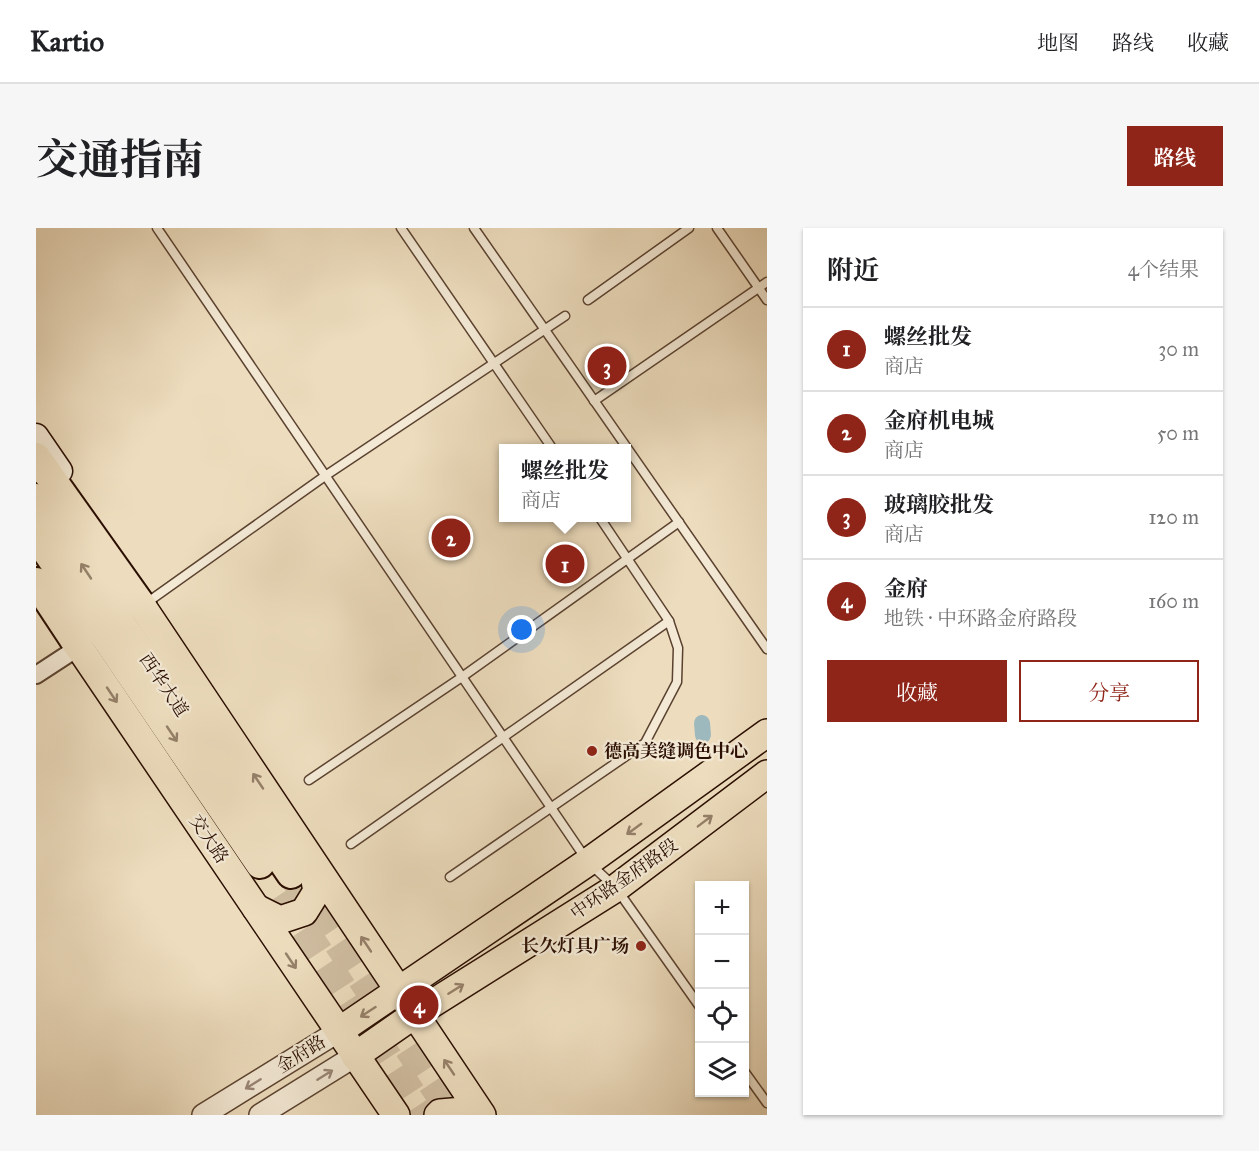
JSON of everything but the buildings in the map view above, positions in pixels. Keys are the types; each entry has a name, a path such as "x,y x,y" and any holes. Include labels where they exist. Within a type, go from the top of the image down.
{"highway":[{"path":"36,457 84,525 111,627"},
{"name":"西华大道","path":"36,498 111,627"},
{"name":"西华大道","path":"36,536 111,627 293,875"},
{"path":"36,582 111,627"}],"main road":[{"path":"36,436 80,501 111,627 293,875 398,992 482,1115"},
{"path":"36,599 111,627"},
{"name":"交大路","path":"111,627 256,908 396,1115"},
{"name":"中环路金府路段","path":"398,992 588,862 767,733"},
{"name":"中环路金府路段","path":"355,1056 414,1015 616,888 767,774"},
{"path":"256,908 280,920 304,912 317,891 293,875"},
{"name":"金府路","path":"339,1031 398,992"},
{"path":"438,1115 464,1111 475,1115"}],"street":[{"path":"36,675 111,627"},
{"name":"金府路","path":"203,1115 339,1031"},
{"name":"金府路","path":"260,1115 355,1056"}],"lane":[{"path":"157,228 588,862 616,888 695,1001"},
{"path":"401,228 549,444"},
{"path":"474,228 624,444"},
{"path":"588,300 689,228"},
{"path":"717,228 767,300"},
{"path":"594,401 767,282"},
{"path":"111,627 325,476 565,316"},
{"path":"631,454 767,650"},
{"path":"450,877 645,743 677,682 678,648 669,621 603,522"},
{"path":"309,780 462,677 679,522"},
{"path":"351,844 504,739 669,621"},
{"path":"749,1078 767,1103"}],"waterway":[{"path":"702,723 703,735"}],"tunnel":[{"path":"291,874 453,1115"},
{"path":"281,894 426,1115"}],"place":[{"name":"玻璃胶批发","path":"607,366"},
{"name":"金府机电城","path":"451,538"},
{"name":"螺丝批发","path":"565,564"},
{"name":"德高美缝调色中心","path":"592,751"},
{"name":"长久灯具广场","path":"641,946"},
{"name":"金府","path":"419,1005"}]}
